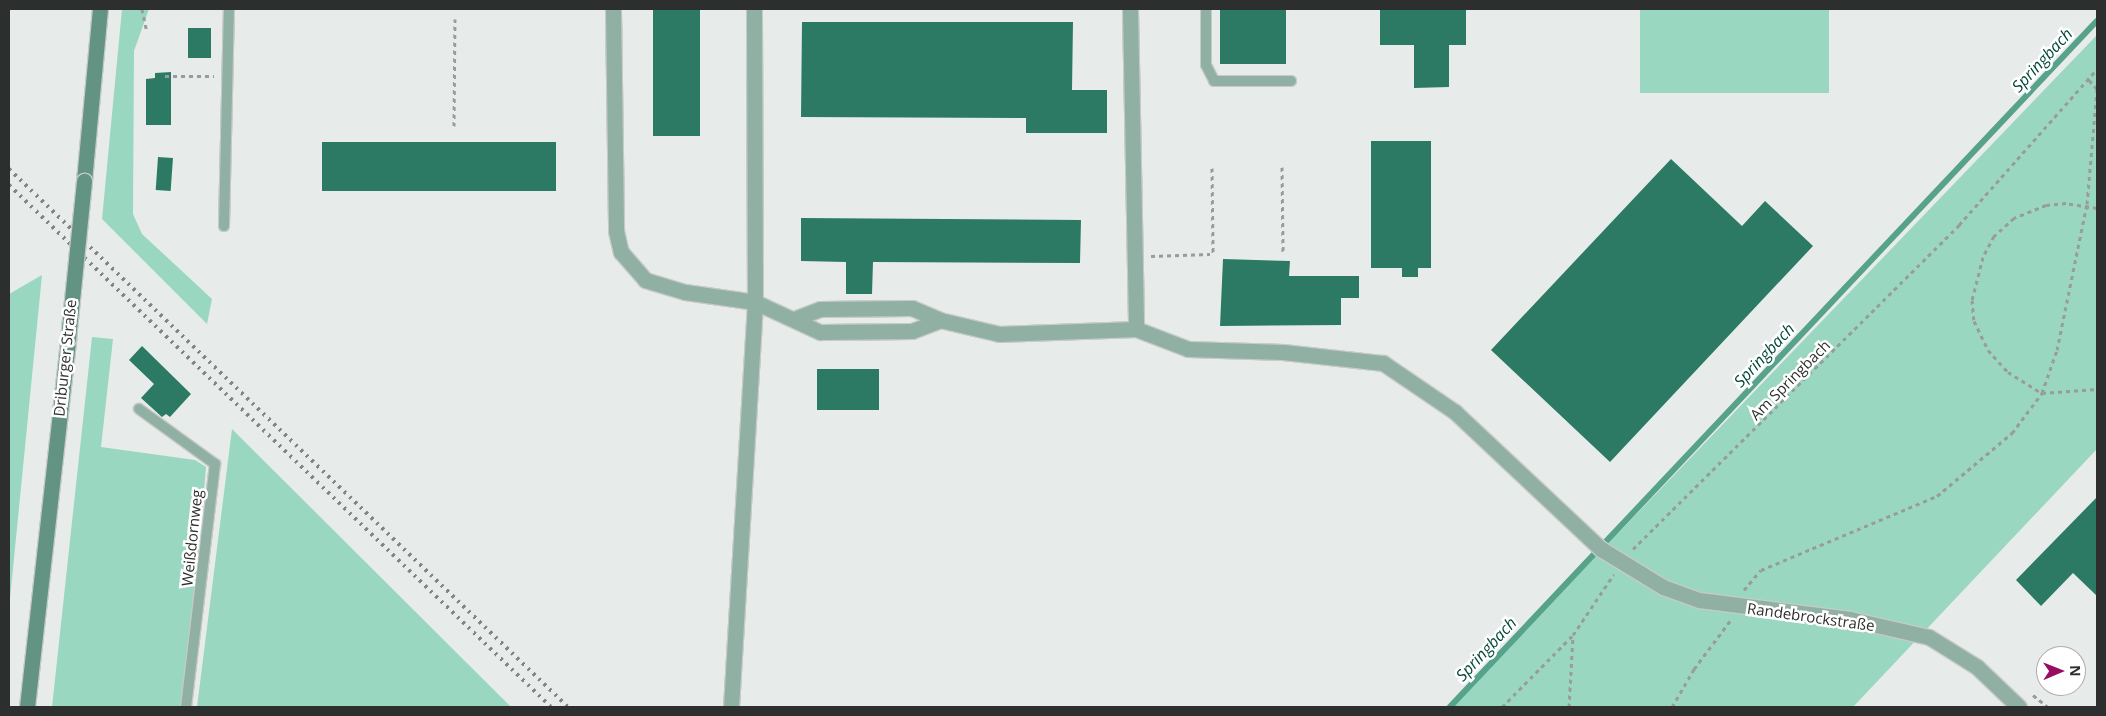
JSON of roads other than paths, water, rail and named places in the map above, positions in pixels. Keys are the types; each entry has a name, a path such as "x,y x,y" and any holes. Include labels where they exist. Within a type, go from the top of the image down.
{"main road":[{"name":"Driburger Straße","path":"27,707 68,340 100,9"}],"street":[{"path":"613,9 614,208 621,252 645,280 685,292 755,302 820,332 912,331 940,320"},
{"path":"731,707 755,302 754,9"},
{"path":"794,319 820,309 912,308 940,320 999,334 1136,329 1130,9"},
{"name":"Randebrockstraße","path":"1136,329 1188,349 1284,352 1383,363 1455,412 1597,545 1622,564 1699,600 1736,607 1850,619 1929,638 1977,667 2020,707"}],"lane":[{"path":"224,226 229,9"},
{"path":"1206,9 1206,65 1214,81 1291,81"},
{"name":"Weißdornweg","path":"139,409 215,464 186,707"}],"waterway":[{"name":"Springbach","path":"1450,707 2097,21"}],"railway":[{"path":"9,169 568,707"},
{"path":"9,185 551,707"}]}
